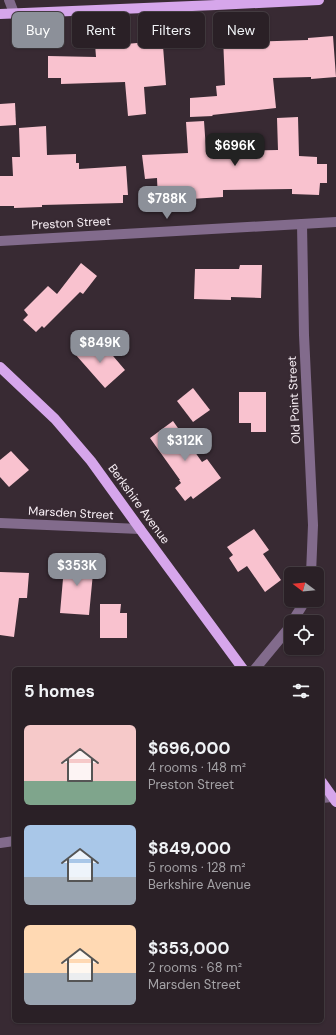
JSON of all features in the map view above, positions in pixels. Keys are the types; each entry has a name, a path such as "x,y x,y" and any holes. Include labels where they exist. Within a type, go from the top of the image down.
{"main road":[{"path":"34,12 235,2 319,0"},
{"path":"0,14 12,13"},
{"name":"Berkshire Avenue","path":"0,367 55,419 91,461 242,667"},
{"path":"324,786 330,799"}],"street":[{"path":"9,0 14,12"},
{"name":"Preston Street","path":"0,241 336,222"},
{"name":"Old Point Street","path":"302,224 304,335 313,525 311,567"},
{"name":"Marsden Street","path":"0,523 140,529"},
{"path":"257,667 284,634"},
{"path":"0,843 12,841"}],"building":[{"path":"333,36 336,77 311,79 311,77 273,78 276,108 212,115 213,116 190,117 190,98 217,96 216,86 225,85 223,48 269,48 269,41 308,40 308,38"},
{"path":"138,43 138,48 163,48 166,85 144,87 146,114 128,116 125,82 61,84 61,78 48,78 48,56 96,57 95,48 130,48 130,44"},
{"path":"15,103 16,125 0,126 0,104"},
{"path":"298,117 299,156 317,157 317,164 327,164 327,183 320,183 319,195 292,194 292,189 223,190 223,197 158,201 157,178 145,179 142,155 188,153 186,122 204,121 206,150 223,148 223,151 278,150 277,118"},
{"path":"46,126 47,155 76,154 76,163 79,163 79,169 126,166 128,195 123,195 123,203 42,205 42,207 14,208 14,206 0,206 0,176 13,176 12,157 20,157 19,128"},
{"path":"81,263 97,276 83,294 80,292 44,328 42,326 36,332 23,320 28,315 24,310 48,286 57,294"},
{"path":"240,265 262,265 261,298 231,297 231,300 194,299 195,269 239,269"},
{"path":"89,341 102,356 108,350 125,370 105,388 75,354"},
{"path":"193,388 210,410 193,422 177,401"},
{"path":"239,392 266,392 266,432 251,432 251,423 239,423"},
{"path":"173,421 202,462 207,459 221,478 193,499 191,496 185,501 175,488 181,483 180,480 150,438"},
{"path":"11,451 29,470 9,487 0,477 0,460"},
{"path":"254,529 269,550 263,554 281,580 265,592 247,566 238,572 229,558 233,555 227,547"},
{"path":"65,556 90,559 89,572 93,573 89,615 60,613"},
{"path":"0,572 29,573 27,598 19,598 14,637 0,635"},
{"path":"100,604 121,604 120,613 127,613 127,638 100,638"}]}
